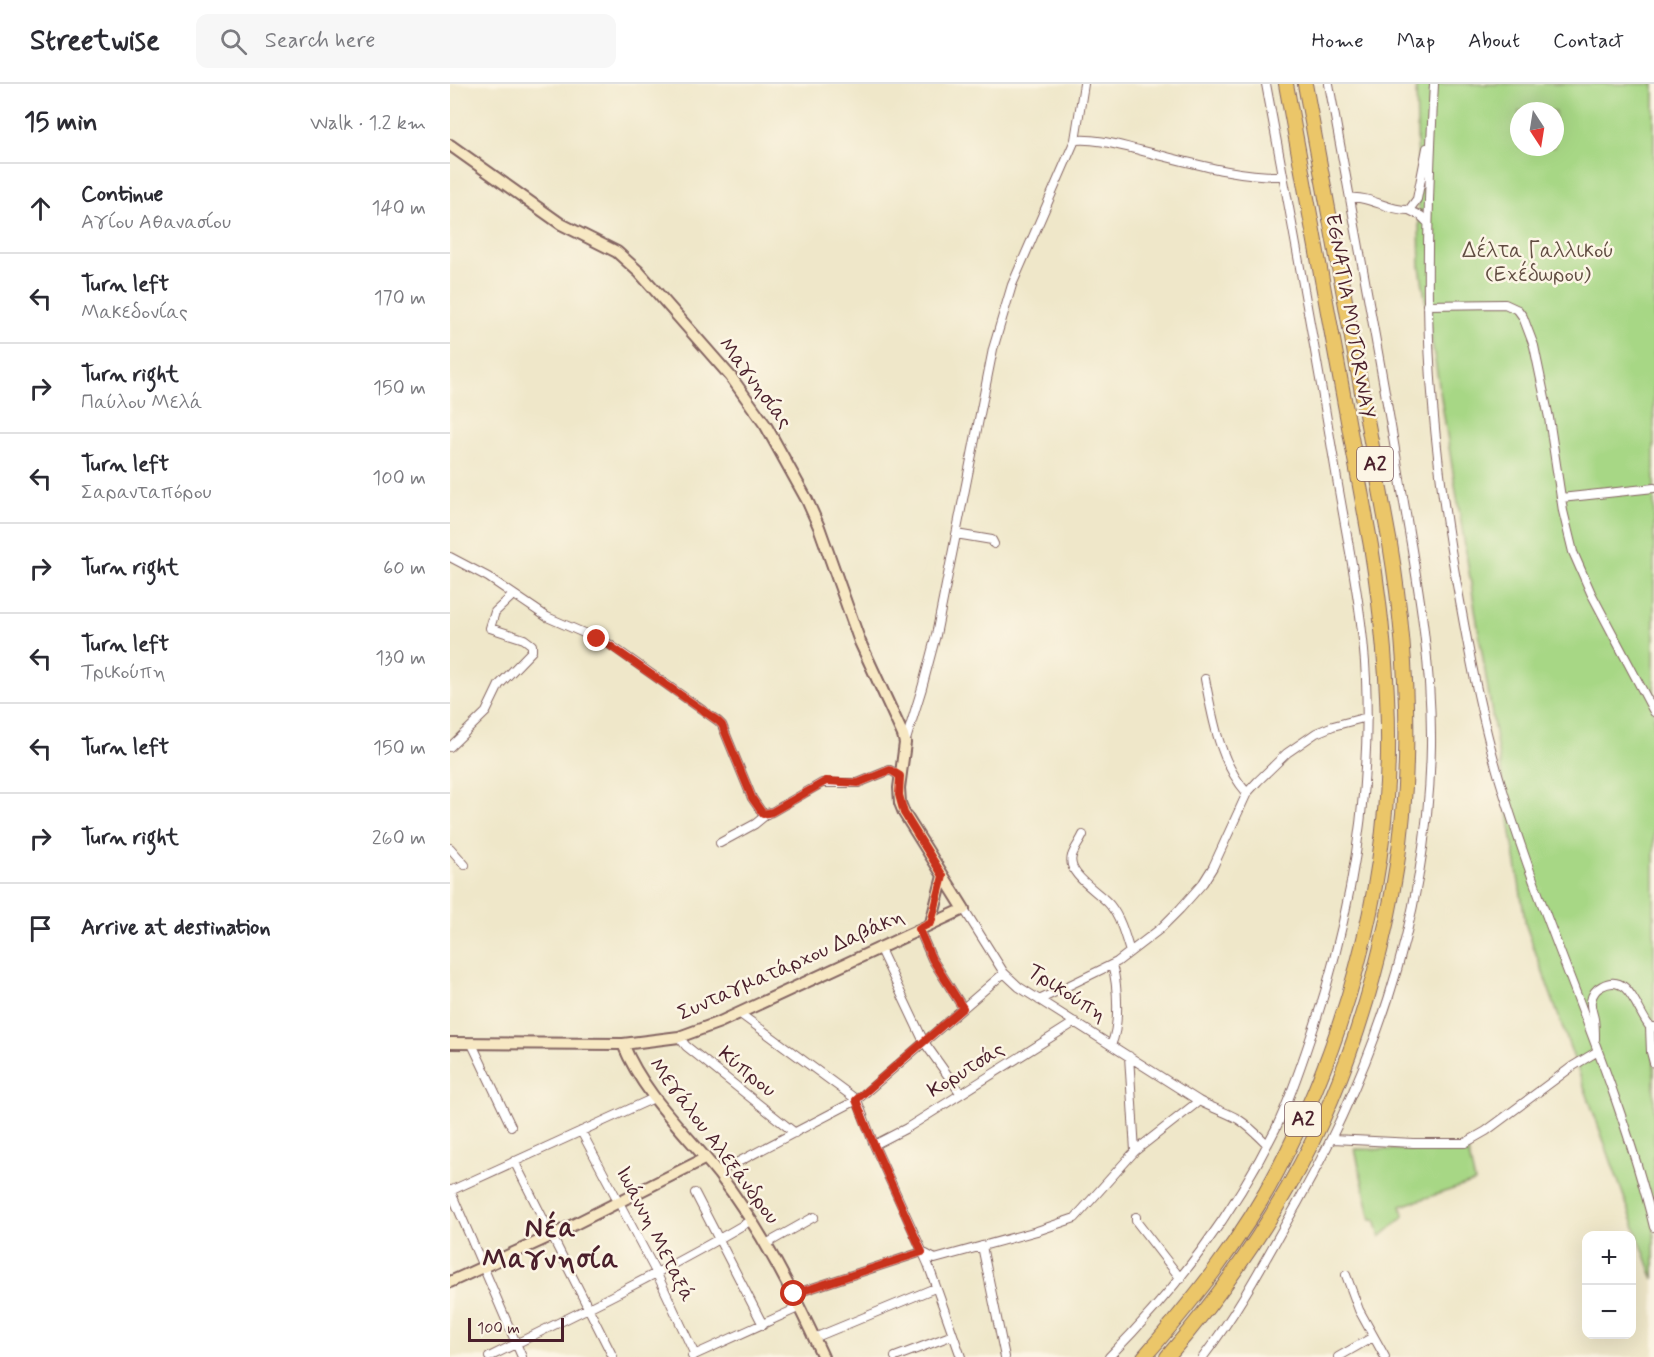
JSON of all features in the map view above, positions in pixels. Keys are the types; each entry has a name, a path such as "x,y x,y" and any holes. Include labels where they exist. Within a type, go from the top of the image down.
{"highway":[{"name":"EGNATIA MOTORWAY","path":"1144,1357 1198,1294 1237,1237 1277,1172 1305,1115 1347,999 1367,920 1381,842 1388,755 1387,685 1382,617 1286,84"},
{"name":"EGNATIA MOTORWAY","path":"1167,1357 1213,1302 1264,1228 1320,1125 1343,1070 1365,1004 1383,935 1399,847 1407,733 1401,616 1305,84"}],"street":[{"path":"905,743 936,634 993,349 1018,270 1075,140 1084,84"},
{"path":"1109,1357 1128,1339 1180,1279 1211,1238 1267,1144 1299,1074 1330,981 1347,907 1353,867 1365,766 1366,677 1355,588 1324,400 1266,84"},
{"path":"1203,1357 1259,1272 1305,1191 1333,1139 1363,1072 1386,1009 1412,913 1423,849 1431,746 1431,708 1422,614 1390,420 1329,84"},
{"path":"1434,84 1428,223 1428,305 1434,439 1451,554 1478,696 1519,843 1615,1094 1654,1227"},
{"path":"1410,210 1418,199 1432,118"},
{"path":"1075,140 1085,139 1112,144 1228,172 1283,176"},
{"name":"Μαγνησίας","path":"450,145 561,224 617,252 639,272 738,386 766,426 807,500 819,527 860,642 900,725 905,743"},
{"path":"1350,198 1367,198 1394,208 1410,210 1428,223"},
{"path":"1428,305 1494,303 1512,306 1523,318 1534,346 1573,552 1654,712"},
{"path":"1561,498 1654,488"},
{"path":"956,534 992,540 994,544"},
{"path":"450,557 488,577 564,626 609,645 718,721 722,725 752,798 760,813 766,814"},
{"path":"450,747 486,712 499,685 531,651 531,645 524,639 490,628 495,612 513,595"},
{"path":"1205,679 1213,718 1227,764 1246,793"},
{"path":"1039,1000 1112,965 1180,909 1214,867 1246,793 1287,753 1316,733 1367,717"},
{"name":"Τρικούπη","path":"905,743 899,795 904,813 1004,973 1019,987 1199,1101 1249,1126 1267,1144"},
{"path":"720,843 755,824 766,814 826,781 858,783 890,770 900,776"},
{"path":"1083,836 1072,856 1073,868 1081,879 1102,896 1115,912 1130,952"},
{"path":"450,848 465,865"},
{"path":"931,923 943,876"},
{"name":"Συνταγματάρχου Δαβάκη","path":"450,1043 622,1044 678,1037 739,1013 964,909"},
{"path":"919,929 932,959 963,1008"},
{"path":"879,947 924,1042 961,1094"},
{"path":"1111,1045 1116,1034 1112,965"},
{"path":"717,1173 856,1100 1004,973"},
{"path":"1595,1043 1595,1026 1590,1004 1597,990 1612,983 1625,987 1641,1016 1652,1027 1651,1052 1654,1063"},
{"path":"739,1013 856,1100 922,1252 931,1262 935,1288 961,1357"},
{"name":"Κορυτσάς","path":"874,1145 907,1128 1075,1022"},
{"name":"Κύπρου","path":"678,1037 686,1046 795,1134"},
{"path":"472,1044 511,1126"},
{"name":"Μεγάλου Αλεξάνδρου","path":"622,1044 636,1072 654,1098 717,1173 766,1244 794,1294 822,1357"},
{"path":"1333,1139 1465,1143 1486,1131 1573,1066 1598,1052"},
{"path":"1129,1056 1135,1152"},
{"path":"522,1357 450,1191 654,1098"},
{"path":"931,1262 1075,1218 1135,1152 1199,1101"},
{"name":"Ιωάννη Μεταξά","path":"581,1131 657,1274 693,1356"},
{"path":"450,1282 553,1235 704,1159"},
{"path":"514,1161 613,1357"},
{"path":"695,1193 763,1325"},
{"path":"766,1244 814,1217"},
{"path":"1136,1217 1136,1221 1152,1244 1180,1279"},
{"path":"489,1357 657,1274 750,1221"},
{"path":"982,1246 1005,1357"},
{"path":"794,1294 922,1252"},
{"path":"1346,1275 1359,1310 1384,1357"},
{"path":"814,1338 935,1288"},
{"path":"693,1356 800,1307"},
{"path":"895,1357 953,1335"},
{"path":"1338,1357 1373,1337"}],"green space":[{"name":"Δέλτα Γαλλικού (Εχέδωρου)","path":"1416,84 1654,84 1654,1280 1526,926 1420,267"},
{"path":"1355,1149 1468,1151 1475,1182 1401,1206 1404,1216 1380,1237 1375,1219 1371,1220"}],"district":[{"name":"Νέα Μαγνησία","path":"551,1244"}],"route":[{"path":"597,639 706,711 722,725 736,762 760,813 772,812 826,781 858,783 884,771 894,771 900,776 899,795 904,813 943,876 931,923 919,929 932,959 963,1008 856,1100 922,1252 794,1294"}]}
